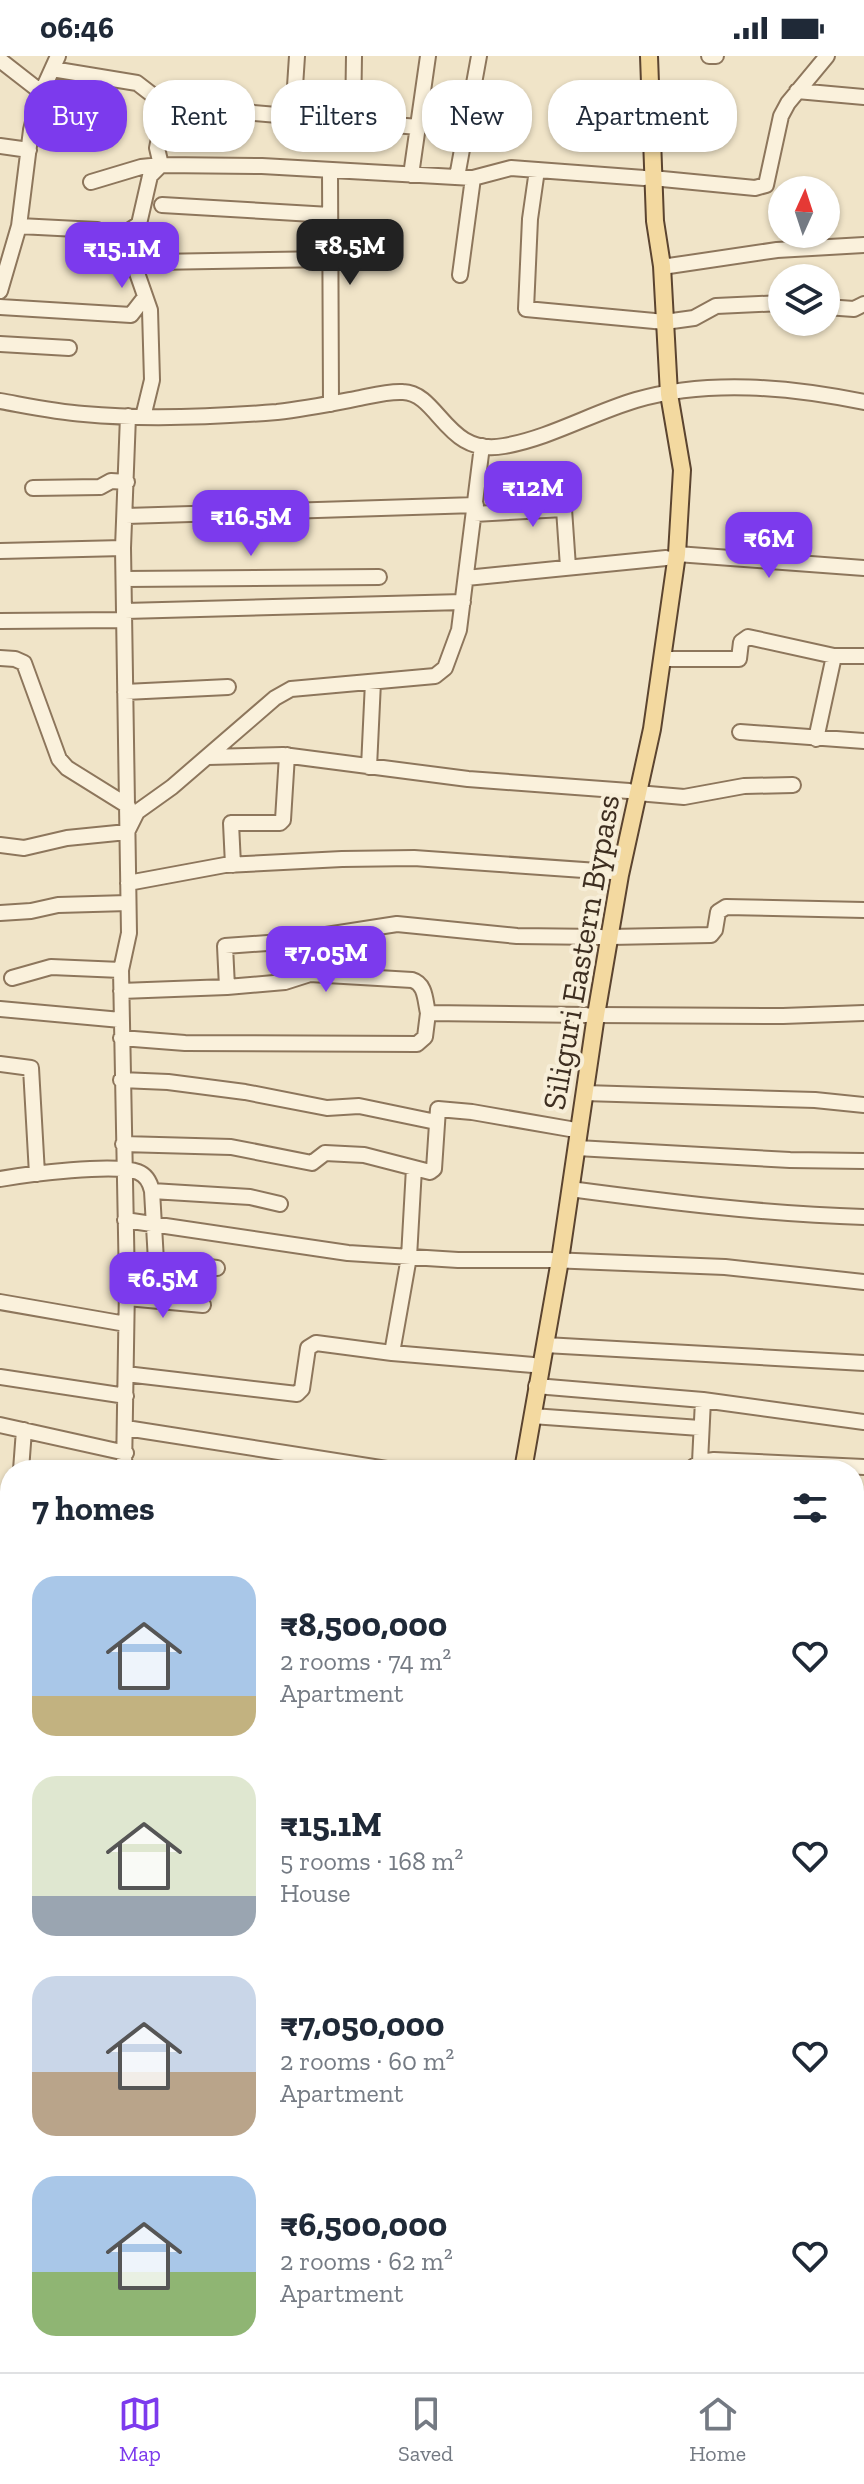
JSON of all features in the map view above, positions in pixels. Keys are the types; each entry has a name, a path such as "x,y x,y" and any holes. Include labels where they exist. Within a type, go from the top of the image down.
{"main road":[{"name":"Siliguri Eastern Bypass","path":"605,937 612,872 652,729 671,556 676,444 669,394 662,267 648,178 640,56"},
{"name":"Siliguri Eastern Bypass","path":"649,56 646,224 654,268 663,294"},
{"name":"Siliguri Eastern Bypass","path":"525,1460 545,1345 570,1129 633,792 671,556"},
{"name":"Siliguri Eastern Bypass","path":"517,1460 577,1148 591,1015"}],"street":[{"path":"295,80 297,56"},
{"path":"354,56 354,80"},
{"path":"411,175 428,56"},
{"path":"457,177 479,56"},
{"path":"709,56 716,56"},
{"path":"91,182 141,167 161,165 262,166 473,178 489,176 504,169 537,170 755,188 766,185 781,116 797,91 827,56"},
{"path":"0,60 26,80"},
{"path":"55,63 137,83 143,87"},
{"path":"797,91 864,97"},
{"path":"406,126 418,127"},
{"path":"0,146 24,149"},
{"path":"0,291 4,262 19,226 29,152"},
{"path":"158,152 161,165"},
{"path":"117,239 139,224 150,176 161,165"},
{"path":"537,170 530,219 526,309 665,322 694,318 716,306 768,304"},
{"path":"330,171 331,404"},
{"path":"460,275 473,178"},
{"path":"162,205 330,215"},
{"path":"19,226 97,230 117,239 129,250 151,319 152,380 135,417 123,548 129,933 121,970 127,1298 125,1460"},
{"path":"662,267 777,250 864,245"},
{"path":"154,262 330,259"},
{"path":"0,307 129,315 135,313 145,297"},
{"path":"840,309 864,304"},
{"path":"0,344 69,348"},
{"path":"0,401 82,414 180,418 280,411 384,394 412,393 422,399 455,434 482,446 504,446 636,400 695,388 739,387 864,402"},
{"path":"127,832 137,812 208,757 275,698 291,689 435,676 445,668 459,630 482,446"},
{"path":"33,488 100,487 111,481 127,482"},
{"path":"126,516 564,509 568,567"},
{"path":"0,551 123,548"},
{"path":"466,578 671,556 864,568"},
{"path":"124,579 379,577"},
{"path":"0,621 463,602"},
{"path":"662,659 739,659 742,640 748,637 834,656 864,656"},
{"path":"816,739 834,656"},
{"path":"0,658 24,663 59,759 67,768 128,806"},
{"path":"369,767 373,682"},
{"path":"125,692 228,687"},
{"path":"740,732 864,741"},
{"path":"208,757 287,755 468,779 684,797 744,786 793,785"},
{"path":"233,865 231,823 280,823 283,820 287,755"},
{"path":"0,845 24,848 67,838 127,832"},
{"path":"128,883 233,865 414,858 612,872"},
{"path":"0,913 58,905 128,903"},
{"path":"227,987 225,946 281,942 379,925 419,925 517,936 711,935 718,912 726,907 864,910"},
{"path":"12,978 51,967 121,970"},
{"path":"121,991 285,982 310,974 412,980 423,988 428,1013 425,1037 417,1044 185,1043 121,1038"},
{"path":"0,1009 121,1020"},
{"path":"428,1013 783,1016 864,1013"},
{"path":"0,1064 31,1068 37,1174"},
{"path":"121,1080 168,1082 245,1092 327,1108 359,1106 436,1122"},
{"path":"584,1093 815,1100 864,1105"},
{"path":"123,1144 231,1147 307,1163 316,1162 325,1153 350,1154 430,1172 434,1171 436,1112 443,1108 570,1129"},
{"path":"577,1148 864,1161"},
{"path":"0,1179 124,1168 141,1172 152,1191 156,1261 217,1268"},
{"path":"392,1353 409,1257 414,1168"},
{"path":"570,1189 679,1204 864,1217"},
{"path":"152,1191 250,1197 280,1204"},
{"path":"125,1220 348,1253 725,1267 864,1282"},
{"path":"127,1298 203,1305"},
{"path":"0,1302 126,1324"},
{"path":"126,1374 297,1394 302,1389 308,1348 312,1343 533,1365"},
{"path":"545,1345 864,1363"},
{"path":"0,1377 126,1396"},
{"path":"536,1386 703,1400 864,1422"},
{"path":"695,1460 703,1400"},
{"path":"532,1416 700,1428"},
{"path":"0,1425 126,1453"},
{"path":"126,1428 329,1460"},
{"path":"22,1460 24,1430"}]}
